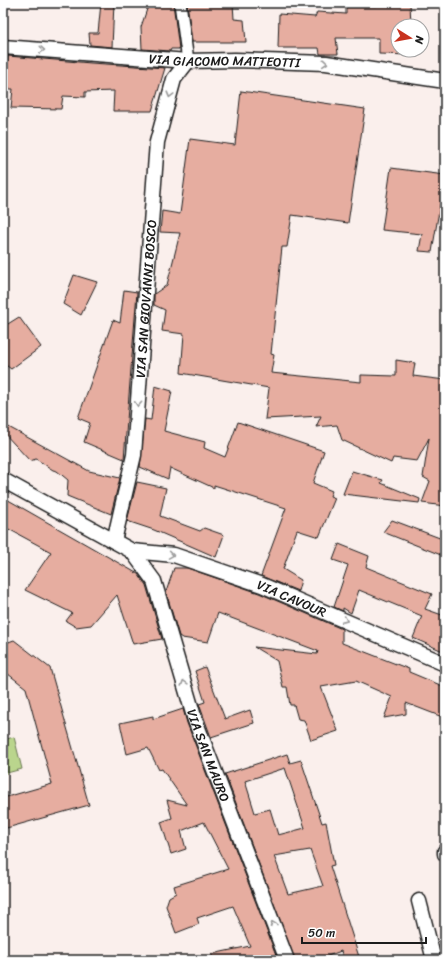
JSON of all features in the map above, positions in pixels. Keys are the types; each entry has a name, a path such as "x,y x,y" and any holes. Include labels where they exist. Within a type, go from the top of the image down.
{"street":[{"path":"180,3 188,61"},
{"name":"VIA GIACOMO MATTEOTTI","path":"3,47 188,61 235,60 326,63 445,81"},
{"name":"VIA SAN GIOVANNI BOSCO","path":"114,541 134,455 157,142 174,79 188,61"},
{"path":"3,480 132,551"},
{"name":"VIA CAVOUR","path":"132,551 174,555 262,585 445,664"},
{"name":"VIA SAN MAURO","path":"132,551 154,581 195,720 287,960"},
{"path":"419,900 434,960"}],"green space":[{"path":"14,737 22,769 3,774 3,740"}],"building":[{"path":"101,3 114,3 112,47 90,45 89,33 98,33"},
{"path":"149,3 173,3 179,49 171,49 170,51 142,49 141,27"},
{"path":"187,3 233,3 234,19 244,20 246,42 192,42"},
{"path":"377,3 410,3 411,18 390,18 390,54 379,54 379,38 336,38 338,54 320,54 319,48 278,48 279,14 315,17 317,12 346,14 346,5 377,6"},
{"path":"8,56 165,68 152,111 113,111 114,91 85,92 85,97 63,96 61,109 11,108 13,89 5,89"},
{"path":"241,91 365,109 348,223 292,215 287,247 282,247 271,354 274,355 271,373 361,382 361,375 396,376 396,360 415,363 413,376 445,380 445,506 422,503 430,481 423,477 429,438 417,461 393,458 391,463 342,440 337,425 316,427 321,416 265,419 269,388 181,373 184,334 162,331 165,310 154,305 154,294 167,285 180,233 160,232 162,211 180,214 190,139 235,145"},
{"path":"391,168 445,175 432,252 419,251 422,234 382,230"},
{"path":"74,275 97,282 81,315 63,304"},
{"path":"124,290 137,292 124,459 84,442 90,423 78,418 113,320 120,323"},
{"path":"19,317 41,347 11,369 3,363 3,327"},
{"path":"155,386 172,391 164,431 205,442 204,448 225,457 238,422 324,451 313,483 332,491 330,496 335,498 319,537 297,530 283,569 301,580 298,591 261,576 286,508 214,485 214,488 170,468 168,479 140,467 145,419 151,420"},
{"path":"3,424 89,471 120,478 111,514 67,496 68,480 57,471 36,459 30,461 3,432"},
{"path":"352,471 383,480 381,483 420,499 419,503 343,494"},
{"path":"137,482 166,488 160,516 200,531 204,528 224,535 216,557 154,530 127,521"},
{"path":"3,497 138,574 146,585 162,639 133,644 117,595 91,625 76,627 66,621 72,613 25,590 51,552 3,526"},
{"path":"392,520 445,540 441,555 383,532"},
{"path":"339,544 369,556 366,567 432,594 425,609 445,616 445,652 413,638 422,616 359,590 351,613 343,608 343,611 334,607 348,565 333,560"},
{"path":"174,568 187,568 259,593 342,629 342,643 409,669 409,672 445,687 445,718 406,703 406,714 384,718 392,697 356,681 321,687 338,731 311,740 304,720 298,719 294,705 290,705 287,687 283,687 277,661 254,647 317,654 318,651 218,613 208,642 182,638 179,636 166,592"},
{"path":"14,640 50,668 89,805 3,829 3,798 52,784 26,688 3,670 3,644"},
{"path":"205,667 225,719 250,710 254,723 211,737 199,704 205,702 195,671"},
{"path":"183,709 187,723 278,960 212,960 212,954 250,946 233,906 197,918 199,924 176,933 166,906 169,897 176,893 174,886 228,869 204,822 181,831 186,849 171,854 161,822 172,818 167,800 187,805 162,769 159,770 148,748 127,754 120,723 153,716 153,719"},
{"path":"287,754 290,763 301,760 322,823 326,822 334,865 330,866 360,960 344,960 341,951 317,960 295,960 225,774","holes":["285,768 305,828 278,835 270,809 255,813 245,781","310,850 323,886 288,894 274,856"]}]}
